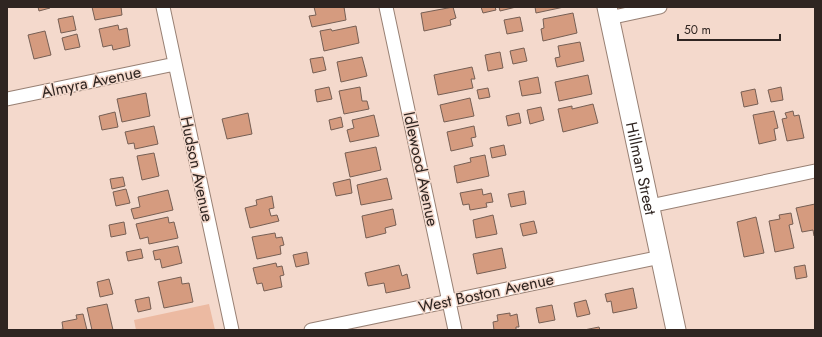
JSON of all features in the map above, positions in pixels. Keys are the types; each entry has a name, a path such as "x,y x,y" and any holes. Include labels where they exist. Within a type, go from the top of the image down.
{"street":[{"name":"Hudson Avenue","path":"163,7 232,330"},
{"name":"Idlewood Avenue","path":"386,7 455,330"},
{"path":"608,12 660,7"},
{"name":"Hillman Street","path":"608,12 676,330"},
{"name":"Almyra Avenue","path":"7,99 175,64"},
{"path":"650,206 815,171"},
{"name":"West Boston Avenue","path":"311,330 661,257"}],"shaded area":[{"path":"209,304 215,330 136,330 134,320"}],"building":[{"path":"38,7 50,7 50,8 39,11"},
{"path":"92,7 121,7 122,15 95,20"},
{"path":"314,7 344,7 346,20 312,27 309,16 316,15"},
{"path":"453,7 456,18 450,20 451,25 424,31 421,13"},
{"path":"481,7 495,7 496,10 483,13"},
{"path":"499,7 516,7 500,11"},
{"path":"535,7 564,7 536,13"},
{"path":"573,13 577,33 543,41 541,29 544,28 543,19"},
{"path":"73,16 76,30 61,33 58,19"},
{"path":"520,17 523,31 507,34 504,20"},
{"path":"118,25 119,30 127,28 130,46 113,50 112,45 103,47 99,29"},
{"path":"356,26 359,43 324,51 320,31 331,29 332,31"},
{"path":"45,31 51,55 34,59 28,35"},
{"path":"77,34 80,47 65,50 62,38"},
{"path":"580,42 584,61 557,67 555,58 560,57 558,46"},
{"path":"524,48 527,61 513,64 510,51"},
{"path":"500,52 503,68 488,71 485,55"},
{"path":"323,57 326,70 313,73 310,59"},
{"path":"362,57 367,76 341,82 337,62"},
{"path":"472,67 475,79 471,79 473,88 438,95 434,75"},
{"path":"588,75 592,94 559,101 555,82"},
{"path":"538,77 541,93 522,96 519,81"},
{"path":"329,87 332,99 317,102 315,90"},
{"path":"360,87 362,101 367,101 369,109 344,114 339,91"},
{"path":"781,87 783,100 771,102 768,90"},
{"path":"488,88 490,97 479,99 477,90"},
{"path":"755,89 758,104 744,107 741,92"},
{"path":"146,93 150,116 122,122 117,99"},
{"path":"470,98 474,116 444,122 440,105"},
{"path":"593,104 598,123 563,132 558,109 572,106 572,109"},
{"path":"541,107 544,120 530,124 527,110"},
{"path":"774,111 778,128 774,129 776,140 759,144 753,115"},
{"path":"793,111 794,116 799,115 804,138 787,141 782,119 787,118 785,113"},
{"path":"115,112 118,127 102,130 99,116"},
{"path":"248,113 252,134 227,139 222,119"},
{"path":"519,113 521,123 508,126 506,116"},
{"path":"374,115 379,136 350,142 347,130 354,128 352,120"},
{"path":"341,117 343,127 331,130 329,120"},
{"path":"154,126 158,144 135,149 134,143 128,144 125,132"},
{"path":"474,126 476,137 471,138 473,146 451,151 447,132"},
{"path":"504,145 506,155 492,158 490,148"},
{"path":"376,147 381,170 350,177 345,153"},
{"path":"154,153 159,176 142,180 137,156"},
{"path":"485,155 489,176 457,183 454,166 471,162 470,158"},
{"path":"123,177 125,186 112,189 110,179"},
{"path":"387,178 392,199 361,205 357,185"},
{"path":"350,179 352,193 336,196 333,183"},
{"path":"126,189 130,203 116,206 113,192"},
{"path":"482,189 483,195 491,193 493,202 486,203 487,207 470,210 469,204 463,205 460,193"},
{"path":"168,190 173,210 134,219 131,209 140,207 138,197"},
{"path":"524,191 526,204 511,207 508,194"},
{"path":"272,196 274,208 269,209 271,216 277,215 279,221 250,228 245,208 257,205 256,200"},
{"path":"815,204 814,236 813,230 802,232 796,208"},
{"path":"393,209 396,225 385,228 386,233 366,238 362,216"},
{"path":"791,213 793,224 789,225 794,248 775,252 769,221 780,219 779,215"},
{"path":"493,215 497,234 476,238 473,220"},
{"path":"168,217 169,223 174,222 178,238 149,244 148,237 140,239 136,224"},
{"path":"756,217 764,253 744,257 737,222"},
{"path":"534,221 537,233 523,236 520,224"},
{"path":"124,222 126,234 111,237 109,225"},
{"path":"275,233 276,238 282,237 284,245 280,246 281,254 257,259 252,237"},
{"path":"178,246 182,263 162,268 160,259 155,260 153,251"},
{"path":"502,248 506,268 477,274 473,254"},
{"path":"141,249 143,258 128,261 126,252"},
{"path":"307,252 309,264 296,267 293,255"},
{"path":"276,263 277,267 282,266 284,275 280,276 282,287 264,291 262,283 257,284 253,268"},
{"path":"399,265 402,276 407,274 410,288 386,293 384,283 368,286 365,273"},
{"path":"805,265 807,277 796,279 794,267"},
{"path":"181,277 182,284 189,283 193,302 164,308 158,282"},
{"path":"109,279 113,294 100,297 97,282"},
{"path":"633,288 637,308 613,313 611,301 607,302 605,294"},
{"path":"149,297 151,309 138,312 135,300"},
{"path":"586,300 590,314 577,317 574,303"},
{"path":"107,304 113,330 92,330 87,308"},
{"path":"552,305 555,320 539,323 536,308"},
{"path":"510,313 510,316 517,314 519,327 516,327 516,330 494,330 493,322 498,321 497,315"},
{"path":"83,314 87,330 58,330 63,329 62,322 77,319 76,315"},
{"path":"599,327 600,330 584,330"}]}
